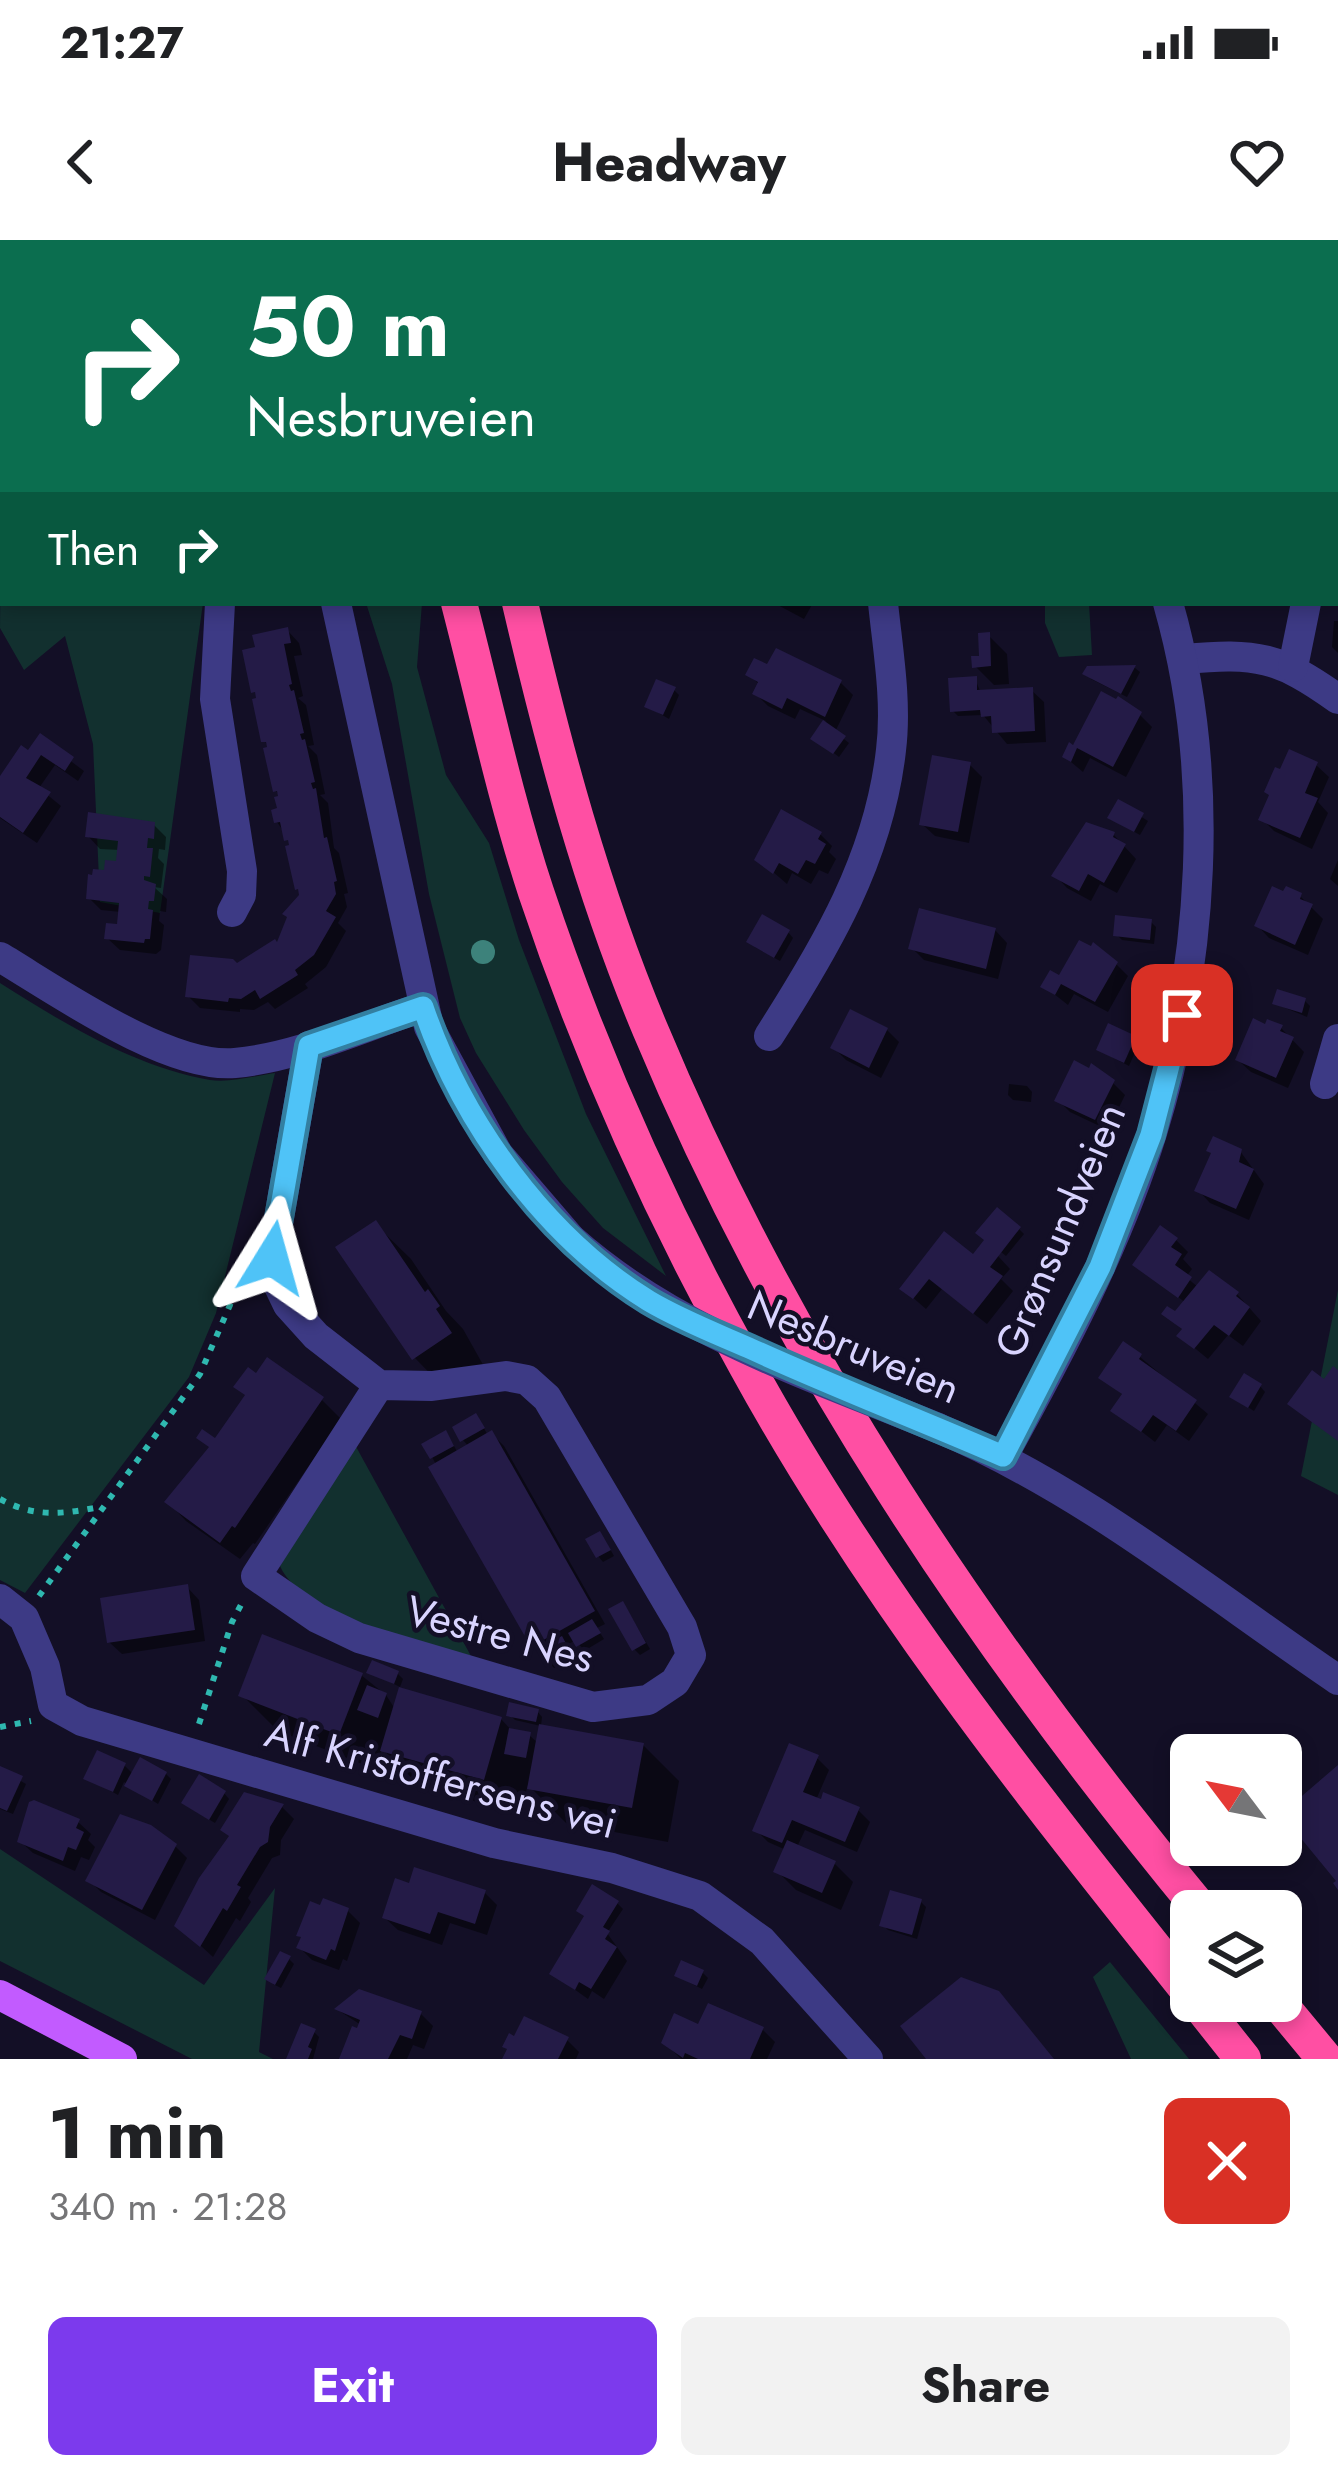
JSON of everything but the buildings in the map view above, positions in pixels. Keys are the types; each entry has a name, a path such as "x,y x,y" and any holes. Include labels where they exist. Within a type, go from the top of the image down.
{"highway":[{"path":"460,606 536,892 647,1165 746,1366 861,1552 979,1721 1170,1967"},
{"path":"521,606 553,740 592,871 648,1026 718,1182 796,1332 910,1521 1029,1688 1186,1890"},
{"path":"1213,2022 1243,2059"},
{"path":"1294,2022 1325,2059"}],"main road":[{"path":"0,1995 122,2059"}],"street":[{"path":"220,606 214,699 242,871 241,895 232,912"},
{"name":"Nesbruveien","path":"337,606 423,1007 437,1047 498,1154 571,1239 621,1281 673,1314 1003,1456 1138,1540 1338,1680"},
{"path":"769,1036 845,909 881,806 891,748 891,678 883,606"},
{"name":"Grønsundveien","path":"1003,1456 1100,1267 1151,1135 1182,1015 1198,882 1195,749 1184,659 1169,606"},
{"path":"1293,667 1305,606"},
{"path":"1184,659 1261,657 1293,667 1338,699"},
{"path":"0,957 89,1012 188,1056 236,1063 309,1046 423,1007"},
{"path":"1325,1084 1338,1040"},
{"path":"256,1576 379,1385 316,1336 288,1305 275,1277 275,1230 309,1046"},
{"name":"Vestre Nes","path":"256,1576 317,1618 359,1638 593,1707 648,1700 674,1682 691,1655 682,1627 547,1398 527,1381 506,1376 432,1386 379,1385"},
{"name":"Alf Kristoffersens vei","path":"12,1609 45,1667 53,1705 82,1721 494,1843 612,1868 700,1896 762,1941 868,2059"}],"path":[{"path":"12,1609 101,1507 200,1374 230,1305 246,1243"},
{"path":"0,1499 21,1510 52,1516 101,1507"},
{"path":"190,1750 232,1622 256,1576"}],"green space":[{"path":"0,606 203,606 160,913 100,902 93,744 65,636 24,670 0,628"},
{"path":"367,606 422,606 417,667 446,775 489,843 519,940 586,1114 666,1276 603,1228 562,1182 476,1053 460,1018 429,894 392,684"},
{"path":"1045,606 1089,606 1092,655 1059,657 1045,623"},
{"path":"0,983 74,1028 154,1065 217,1081 275,1073 216,1313 189,1377 25,1593 0,1580"},
{"path":"1338,1290 1338,1495 1301,1476"},
{"path":"354,1443 471,1656 337,1614 293,1584 280,1566"},
{"path":"0,1849 204,1985 275,1888 259,2052 273,2059 192,2059 0,1961"},
{"path":"1110,1962 1189,2059 1131,2059 1093,1977"}],"route":[{"path":"272,1258 309,1046 423,1007 437,1047 498,1154 532,1198 599,1264 673,1314 1003,1456 1100,1267 1151,1135 1182,1015"}]}
